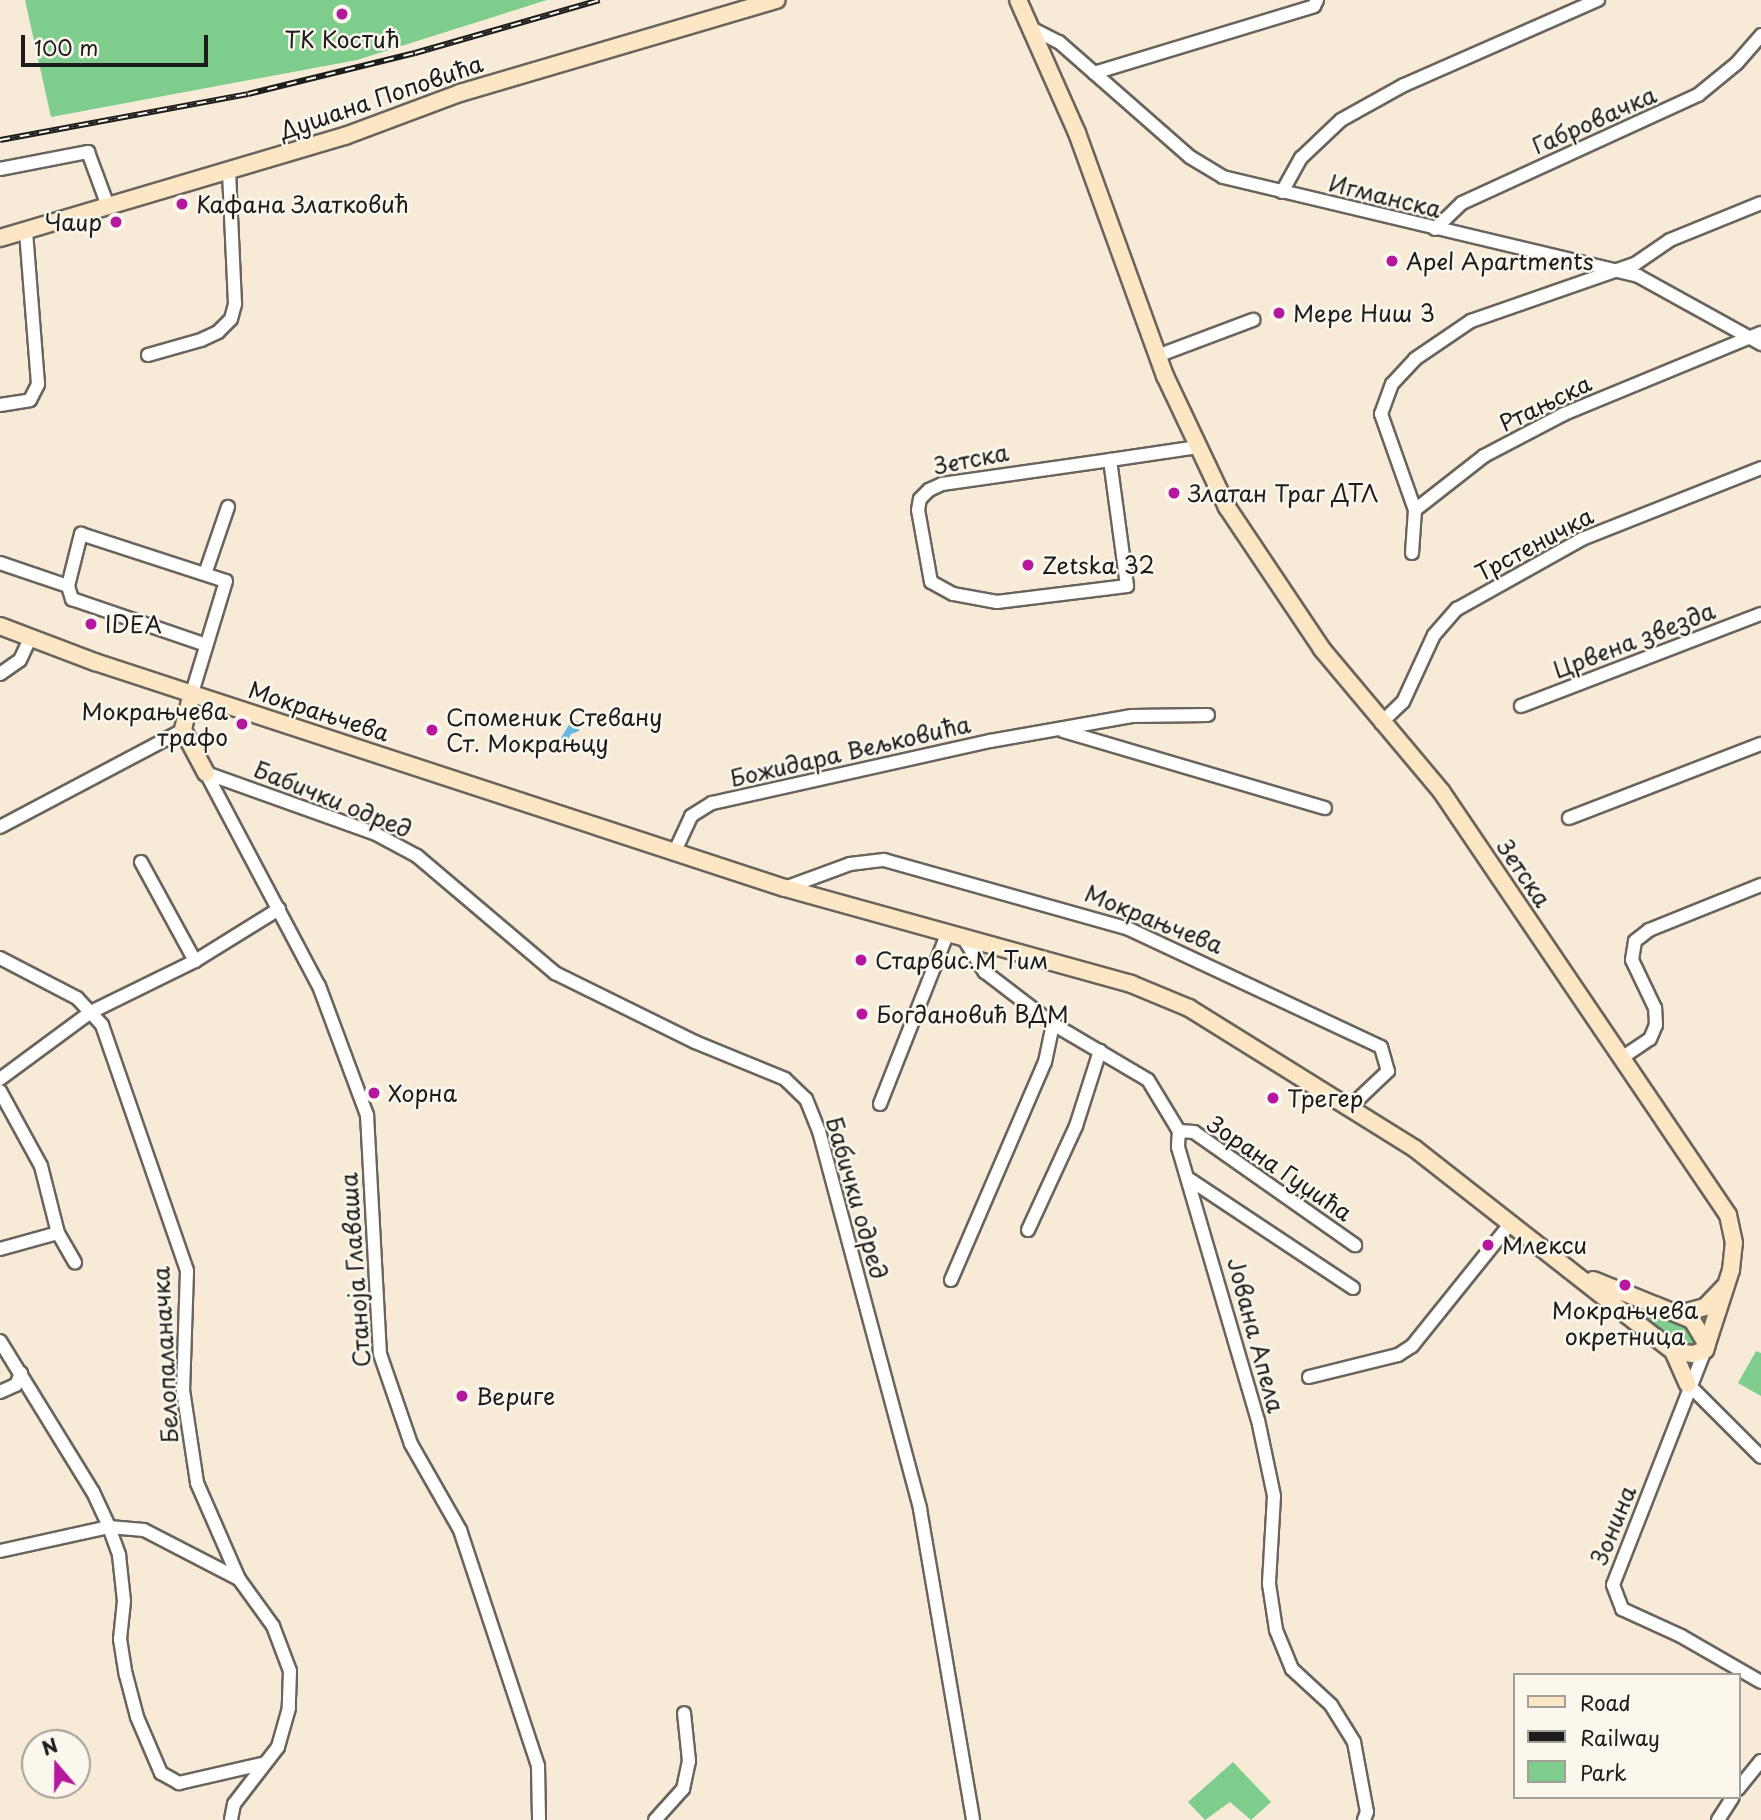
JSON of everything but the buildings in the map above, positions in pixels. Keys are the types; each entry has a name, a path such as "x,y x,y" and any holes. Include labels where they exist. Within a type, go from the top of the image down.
{"street":[{"name":"Душана Поповића","path":"0,238 345,136 460,93 777,0"},
{"name":"Зетска","path":"1018,0 1077,133 1157,356 1227,507 1258,557 1381,723 1441,791 1728,1215 1734,1243 1729,1281 1706,1347"},
{"path":"1094,73 1314,6 1317,0"},
{"path":"1282,192 1301,158 1341,120 1404,85 1594,1"},
{"name":"Игманска","path":"1031,28 1059,42 1208,169 1282,192 1615,272 1665,288 1745,338 1761,344"},
{"name":"Габровачка","path":"1436,229 1462,203 1698,94 1737,63 1761,35"},
{"path":"0,169 88,152 108,206"},
{"path":"148,355 201,340 218,332 230,319 235,304 229,171"},
{"path":"1412,553 1415,510 1383,424 1382,403 1392,384 1415,359 1471,321 1579,280 1615,272 1670,240 1761,203"},
{"path":"0,405 30,400 38,384 26,230"},
{"path":"1157,356 1253,320"},
{"name":"Ртањска","path":"1415,510 1484,456 1552,420 1761,333"},
{"name":"Зетска","path":"1110,460 1127,586 997,602 953,594 931,582 918,510 920,499 929,490 942,484 1198,447"},
{"name":"Трстеничка","path":"1381,723 1403,702 1434,635 1457,609 1582,539 1761,468"},
{"path":"205,574 228,507"},
{"path":"0,827 183,730 226,581 81,534 68,586 72,600 206,645"},
{"path":"0,563 68,586"},
{"name":"Црвена звезда","path":"1521,706 1761,614"},
{"name":"Мокрањчева","path":"0,626 94,663 676,850 785,888 964,940 1131,984 1189,1009 1414,1148 1673,1351"},
{"path":"0,674 20,660 31,636"},
{"name":"Божидара Вељковића","path":"676,850 691,816 702,806 1132,716 1208,715"},
{"name":"Божидара Вељковића","path":"1060,729 1325,808"},
{"name":"Станоја Главаша","path":"183,730 319,986 368,1115 380,1354 411,1444 460,1530 538,1766 539,1820"},
{"path":"1569,818 1761,744"},
{"name":"Бабички одред","path":"206,773 376,834 417,856 555,973 695,1042 785,1079 806,1099 819,1132 920,1509 973,1820"},
{"name":"Мокрањчева","path":"785,888 850,864 884,860 1129,929 1381,1047 1388,1070 1351,1107"},
{"path":"141,862 195,961"},
{"path":"1623,1057 1650,1039 1656,1025 1655,1008 1632,960 1635,941 1649,930 1761,885"},
{"path":"0,1079 91,1012 195,961 279,909"},
{"path":"880,1104 947,935"},
{"name":"Јована Апела","path":"964,940 985,972 1053,1024 1148,1080 1179,1131 1178,1147 1258,1420 1274,1496 1269,1584 1276,1630 1292,1668 1331,1705 1354,1742 1367,1812 1364,1820"},
{"name":"Белопаланачка","path":"0,958 77,998 91,1012 110,1040 187,1271 183,1390 197,1483 239,1578 273,1626 290,1671 289,1708 278,1747 262,1764 234,1804 231,1820"},
{"path":"951,1280 1045,1062 1053,1024"},
{"path":"1028,1230 1076,1126 1100,1051"},
{"path":"0,1091 41,1166 58,1233 75,1264"},
{"name":"Зорана Гуџића","path":"1179,1131 1194,1132 1355,1245"},
{"path":"1189,1179 1353,1288"},
{"path":"1308,1377 1382,1360 1412,1346 1511,1223"},
{"path":"0,1249 58,1233"},
{"name":"Мокрањчева","path":"1578,1274 1698,1324 1706,1347"},
{"path":"1679,1314 1704,1307 1729,1281"},
{"path":"0,1341 109,1527 119,1555 124,1601 120,1639 126,1675 137,1717 161,1773 179,1783 262,1764"},
{"path":"1673,1351 1686,1354 1706,1347"},
{"name":"Зонина","path":"1706,1347 1688,1384 1635,1532 1615,1572 1615,1597 1622,1609 1681,1636 1761,1682"},
{"path":"1673,1351 1688,1384 1761,1457"},
{"path":"0,1392 16,1385 21,1373"},
{"path":"0,1551 109,1527 144,1530 239,1578"},
{"path":"655,1820 683,1789 689,1761 684,1713"},
{"path":"1740,1787 1761,1762"},
{"path":"1718,1820 1732,1799"}],"green space":[{"path":"25,0 547,0 357,60 51,117"},
{"path":"1620,1299 1688,1323 1697,1339 1691,1345 1679,1345"},
{"path":"1756,1351 1761,1353 1761,1396 1738,1383"},
{"path":"1233,1762 1271,1802 1251,1820 1230,1802 1205,1820 1188,1802"}],"water":[{"path":"572,720 580,722 579,731 571,734 566,743 559,741"}],"railway":[{"path":"0,140 248,94 415,53 600,0"}],"place":[{"name":"ТК Костић","path":"342,14"},
{"name":"Кафана Златковић","path":"182,204"},
{"name":"Чаир","path":"116,222"},
{"name":"Apel Apartments","path":"1392,261"},
{"name":"Мере Ниш 3","path":"1279,313"},
{"name":"Златан Траг ДТЛ","path":"1174,493"},
{"name":"Zetska 32","path":"1028,565"},
{"name":"IDEA","path":"91,624"},
{"name":"Мокрањчева трафо","path":"242,724"},
{"name":"Споменик Стевану Ст. Мокрањцу","path":"432,730"},
{"name":"Старвис.М Тим","path":"861,960"},
{"name":"Богдановић ВДМ","path":"862,1014"},
{"name":"Хорна","path":"374,1093"},
{"name":"Трегер","path":"1273,1098"},
{"name":"Млекси","path":"1488,1245"},
{"name":"Мокрањчева окретница","path":"1625,1285"},
{"name":"Вериге","path":"462,1396"}]}
